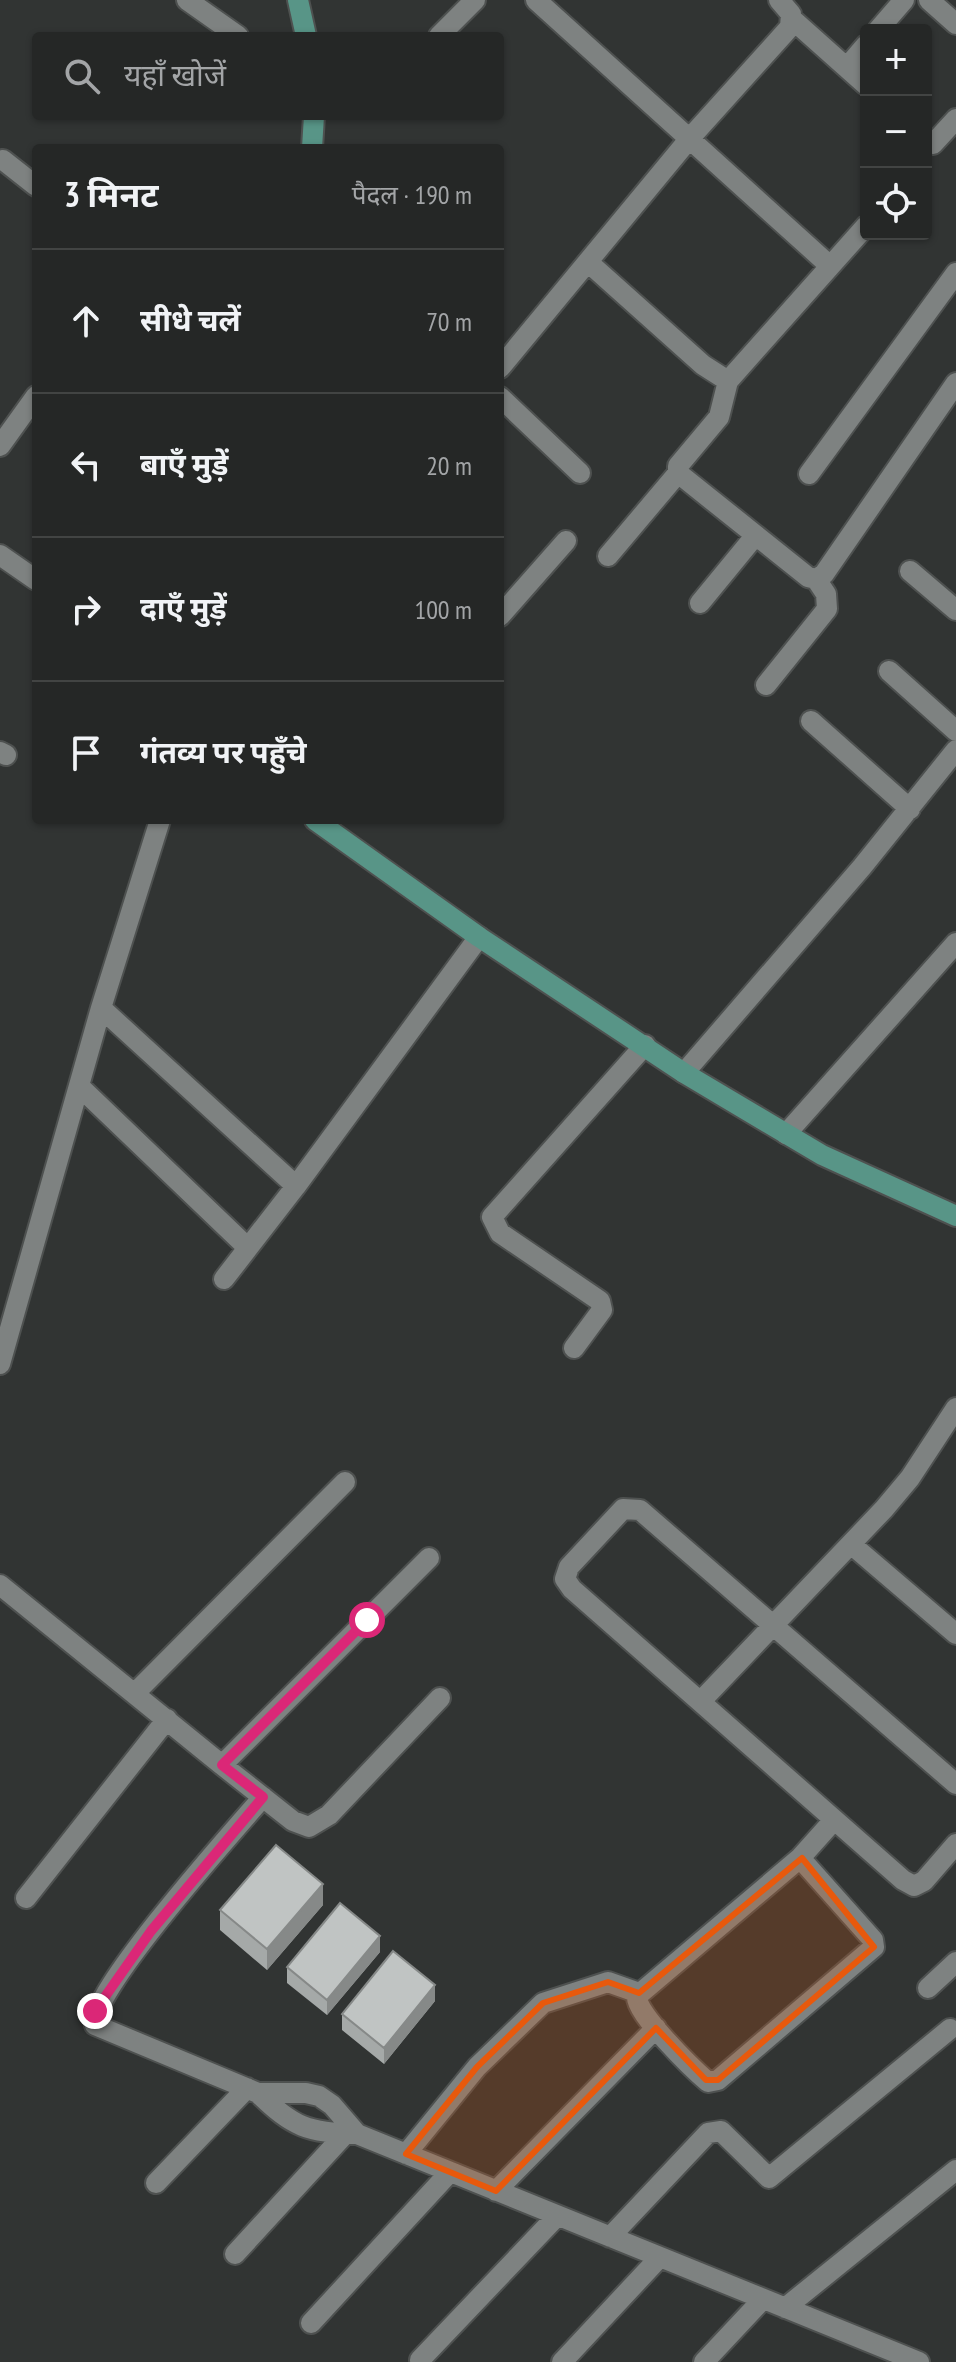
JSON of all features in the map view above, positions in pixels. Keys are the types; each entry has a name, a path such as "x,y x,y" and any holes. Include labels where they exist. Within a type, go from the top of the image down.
{"main road":[{"path":"298,0 305,32"},
{"path":"312,144 314,120"},
{"path":"321,824 479,937 684,1073 786,1134 893,1190 956,1216"}],"street":[{"path":"187,0 232,32"},
{"path":"443,32 475,0"},
{"path":"536,0 829,265"},
{"path":"779,0 792,19 860,79"},
{"path":"883,24 904,0"},
{"path":"929,0 956,24"},
{"path":"504,363 690,138 790,27 792,19"},
{"path":"848,66 860,52"},
{"path":"932,141 956,119"},
{"path":"1,156 32,183"},
{"path":"608,556 678,473 678,466 723,411 728,381 860,232"},
{"path":"589,263 703,365 728,381"},
{"path":"809,474 956,273"},
{"path":"816,579 824,574 956,383"},
{"path":"504,401 580,473"},
{"path":"0,446 32,402"},
{"path":"678,473 808,577 816,579 826,594 827,609 766,685"},
{"path":"700,603 755,536"},
{"path":"504,611 566,541"},
{"path":"0,555 32,577"},
{"path":"910,571 956,610"},
{"path":"889,671 956,731"},
{"path":"811,721 910,809"},
{"path":"684,1073 910,809 956,750"},
{"path":"0,1364 101,1008 159,824"},
{"path":"224,1279 479,937"},
{"path":"786,1134 956,943"},
{"path":"101,1008 296,1186"},
{"path":"574,1348 602,1310 600,1301 500,1233 492,1217 645,1045"},
{"path":"79,1086 246,1246"},
{"path":"701,1701 852,1545 910,1478 956,1408"},
{"path":"135,1693 345,1482"},
{"path":"952,1773 640,1510 623,1509 569,1567 566,1582 903,1880 914,1886 924,1881 956,1844"},
{"path":"852,1545 956,1634"},
{"path":"222,1765 429,1558"},
{"path":"0,1585 222,1765 302,1825 319,1822 440,1698"},
{"path":"26,1898 167,1719"},
{"path":"263,1797 121,1970 93,2017 100,2029 252,2090 294,2125 310,2131 352,2133 919,2362"},
{"path":"800,1858 873,1940 873,1948 718,2080 706,2080 636,2003 639,1993 800,1858 834,1820"},
{"path":"928,1988 956,1962"},
{"path":"406,2154 477,2067 543,2003 608,1982 639,1993"},
{"path":"496,2191 656,2028"},
{"path":"610,2237 708,2133 721,2131 769,2178 950,2029"},
{"path":"156,2183 252,2090 319,2096 332,2105 352,2133"},
{"path":"235,2254 352,2133"},
{"path":"785,2308 956,2170"},
{"path":"311,2323 450,2172"},
{"path":"420,2360 557,2216"},
{"path":"562,2362 660,2257"},
{"path":"704,2362 763,2299"}],"highlighted area":[{"path":"802,1858 874,1947 718,2080 706,2080 656,2028 496,2191 406,2154 477,2067 543,2003 608,1982 639,1993"}],"building":[{"path":"276,1845 323,1884 267,1949 220,1910"},
{"path":"340,1903 380,1936 327,2000 287,1967"},
{"path":"393,1951 435,1985 384,2048 342,2014"}],"route":[{"path":"95,2011 151,1931 263,1797 222,1765 367,1620"}]}
